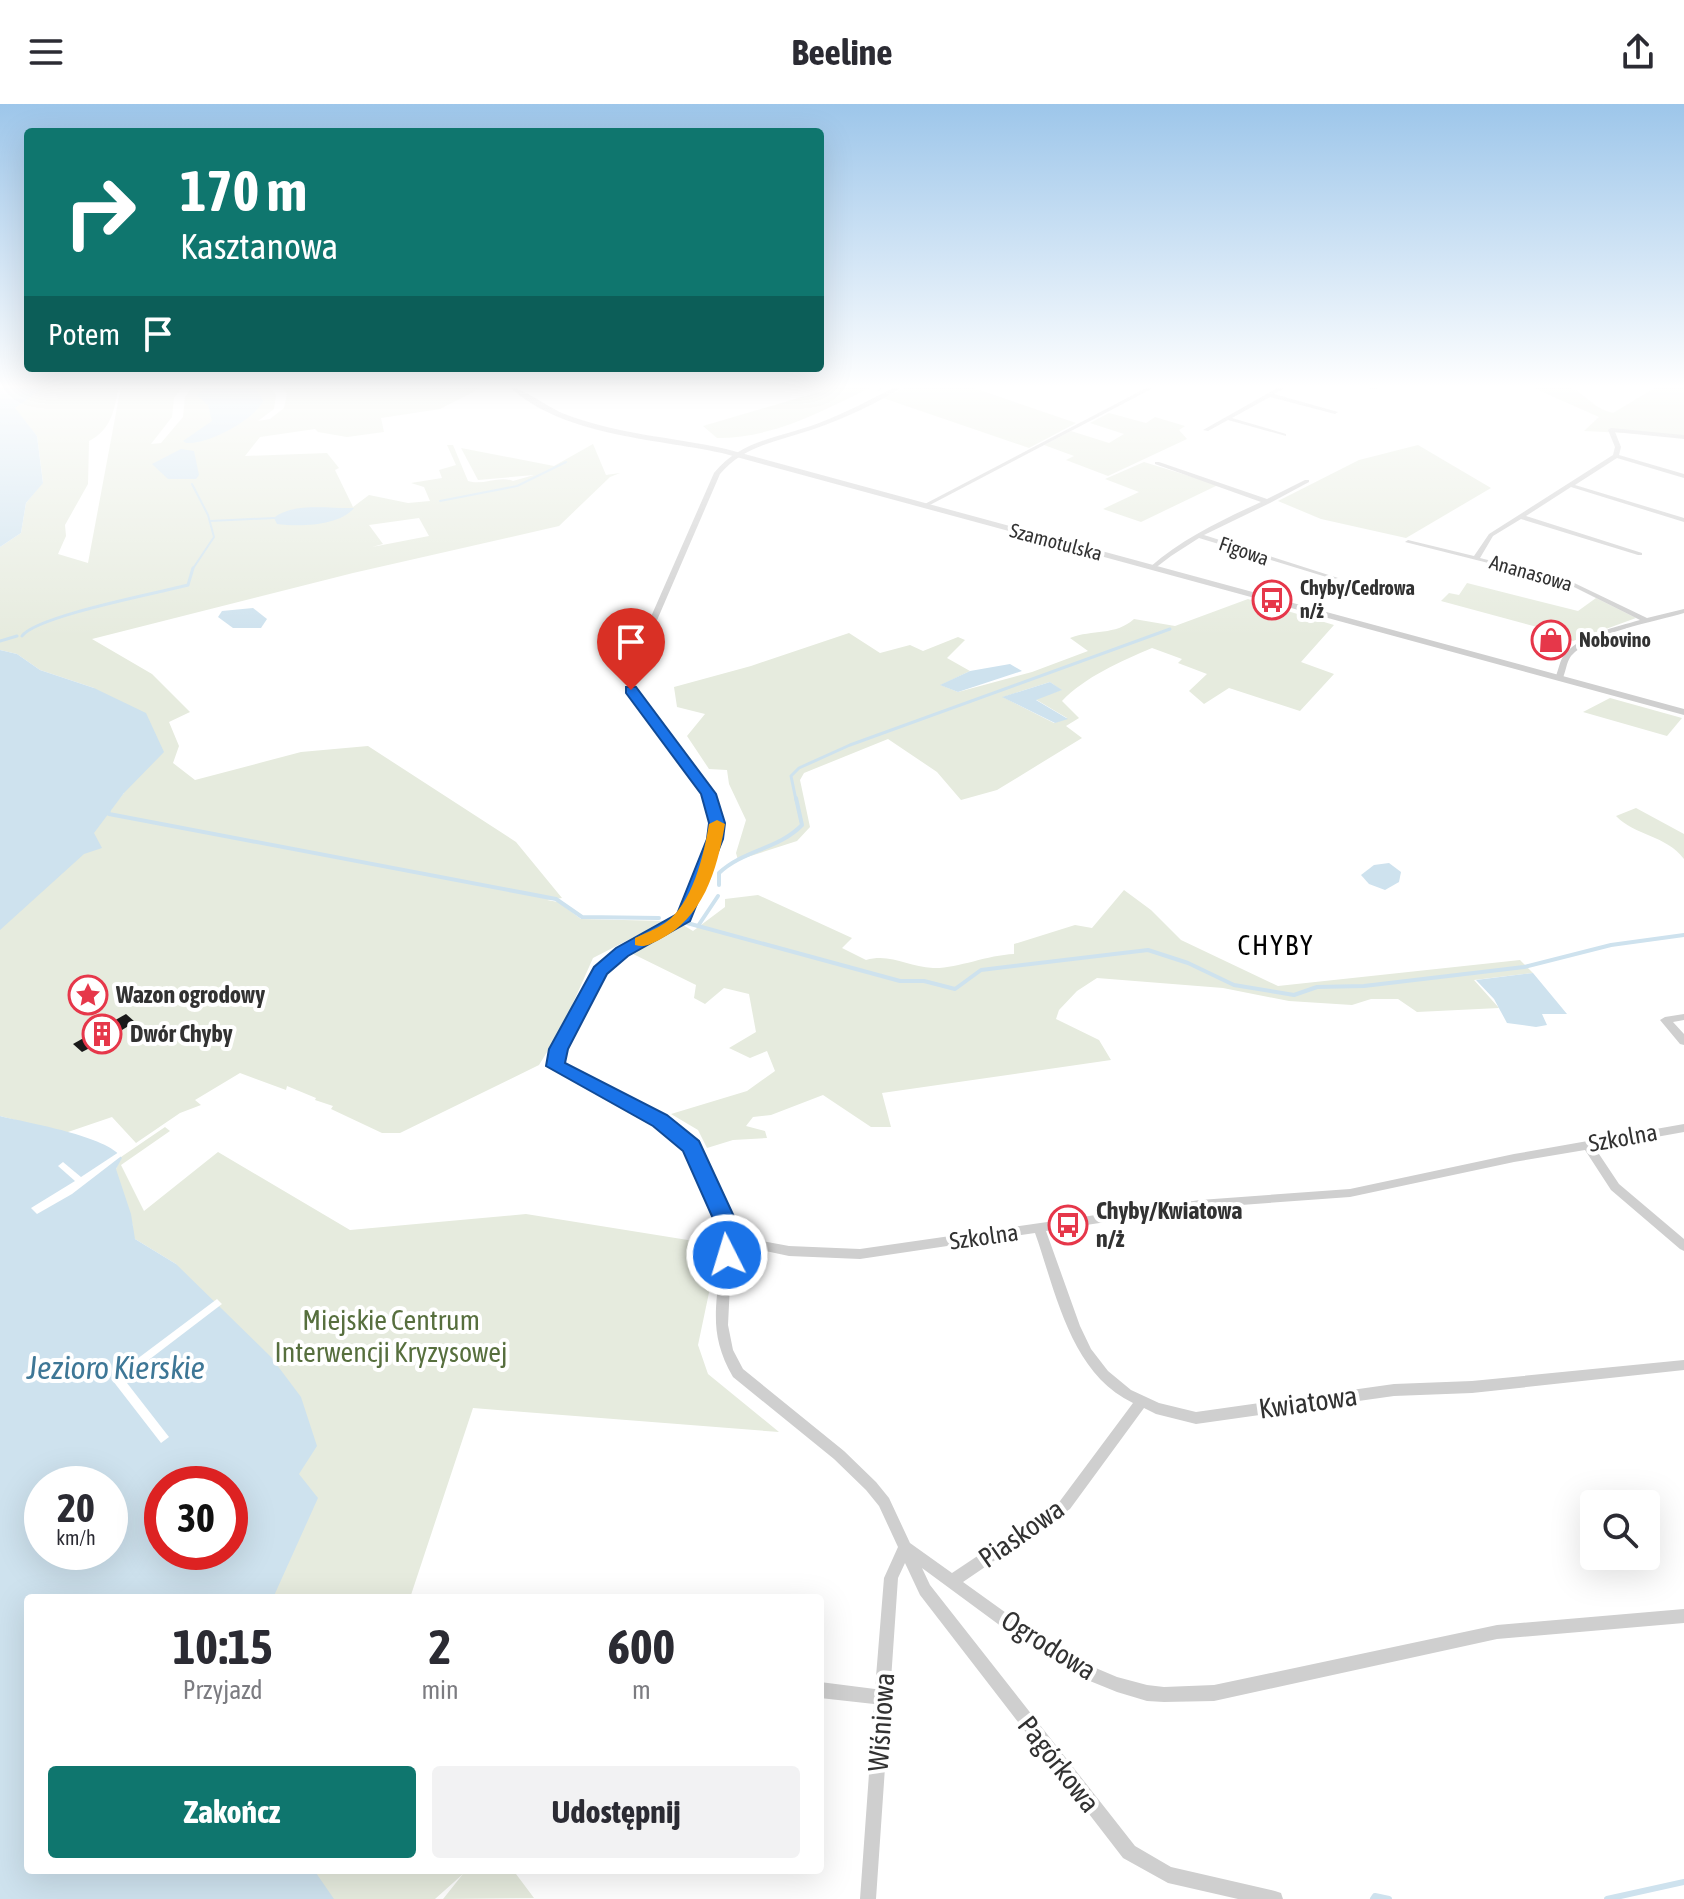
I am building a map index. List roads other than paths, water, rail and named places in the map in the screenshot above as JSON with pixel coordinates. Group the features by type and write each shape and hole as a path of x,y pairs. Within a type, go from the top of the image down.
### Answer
{"street":[{"path":"721,470 629,676 639,705 709,794 717,823 713,847 684,917 622,952 600,971 559,1049 555,1066 660,1120 692,1147 726,1223 728,1239"},
{"name":"Szamotulska","path":"792,470 1684,712"},
{"path":"927,507 993,470"},
{"path":"1176,470 1268,502"},
{"path":"1476,558 1491,535 1594,470"},
{"path":"1663,470 1684,476"},
{"path":"1152,568 1177,544 1200,536 1307,481"},
{"path":"1570,485 1684,520"},
{"path":"1520,516 1640,554"},
{"name":"Figowa","path":"1200,536 1335,578"},
{"name":"Ananasowa","path":"1408,542 1572,584 1647,621"},
{"path":"1547,675 1562,666 1581,645 1684,611"},
{"path":"1559,678 1564,669 1562,666"},
{"path":"1684,1017 1665,1020 1684,1041"},
{"name":"Szkolna","path":"728,1239 789,1251 860,1254 1200,1204 1350,1193 1587,1144 1684,1128"},
{"path":"1587,1144 1615,1187 1684,1246"},
{"name":"Kwiatowa","path":"1039,1229 1091,1363 1102,1376 1141,1402 1169,1413 1196,1418 1394,1390 1472,1387 1684,1365"},
{"name":"Ogrodowa","path":"728,1239 720,1308 721,1334 728,1359 738,1373 839,1455 871,1486 884,1502 905,1547 1079,1669 1132,1689 1179,1696 1214,1693 1497,1632 1684,1616"},
{"name":"Piaskowa","path":"954,1582 1065,1505 1141,1402"},
{"name":"Wiśniowa","path":"868,1899 891,1578 905,1547"},
{"name":"Pagórkowa","path":"905,1547 925,1590 1129,1852 1168,1875 1275,1899"},
{"path":"824,1691 883,1698"}],"water":[{"path":"0,470 41,470 43,483 26,503 21,533 0,547"},
{"path":"158,470 198,470 196,479 168,479"},
{"path":"301,508 354,508 339,519 318,524 277,524 274,518"},
{"path":"253,608 267,619 261,628 233,628 218,617 222,611"},
{"path":"0,650 17,654 40,670 94,688 146,713 164,752 124,793 94,833 102,848 84,854 0,930"},
{"path":"1010,664 1022,671 958,692 940,685 970,671"},
{"path":"1050,682 1062,690 1036,700 1068,719 1055,723 1002,697"},
{"path":"1389,863 1401,872 1399,882 1385,890 1369,884 1361,875 1374,865"},
{"path":"1533,973 1567,1014 1542,1014 1547,1025 1536,1027 1507,1023 1494,999 1476,980"},
{"name":"Jezioro Kierskie","path":"0,1116 85,1137 114,1150 122,1158 116,1169 131,1214 135,1239 176,1264 271,1357 301,1397 317,1446 299,1474 318,1498 275,1594 24,1594 24,1874 317,1874 334,1899 0,1899"}],"waterway":[{"path":"440,501 517,486 550,470"},
{"path":"192,484 208,515 214,537 193,569"},
{"path":"210,521 274,518"},
{"path":"22,636 32,628 73,613 188,585 193,569"},
{"path":"796,800 791,776 799,768 850,745 1170,629"},
{"path":"0,641 17,636"},
{"path":"719,885 719,873 729,865 783,839 802,825 796,798"},
{"path":"108,809 109,814 556,899 582,917 659,918"},
{"path":"698,926 718,896"},
{"path":"687,923 698,926"},
{"path":"698,926 900,981 924,981 955,989 981,970 1148,950 1188,963 1234,985 1294,995 1317,987 1364,986 1524,967 1611,945 1684,935"},
{"path":"1607,1899 1684,1882"},
{"path":"1373,1899 1375,1896 1389,1899"}],"place":[{"name":"Chyby/Cedrowa n/ż","path":"1272,600"},
{"name":"Nobovino","path":"1551,640"},
{"name":"Wazon ogrodowy","path":"88,995"},
{"name":"Dwór Chyby","path":"102,1034"},
{"name":"Chyby/Kwiatowa n/ż","path":"1068,1225"}],"district":[{"name":"CHYBY","path":"1276,945"}],"park label":[{"name":"Miejskie Centrum Interwencji Kryzysowej","path":"391,1336"}]}
